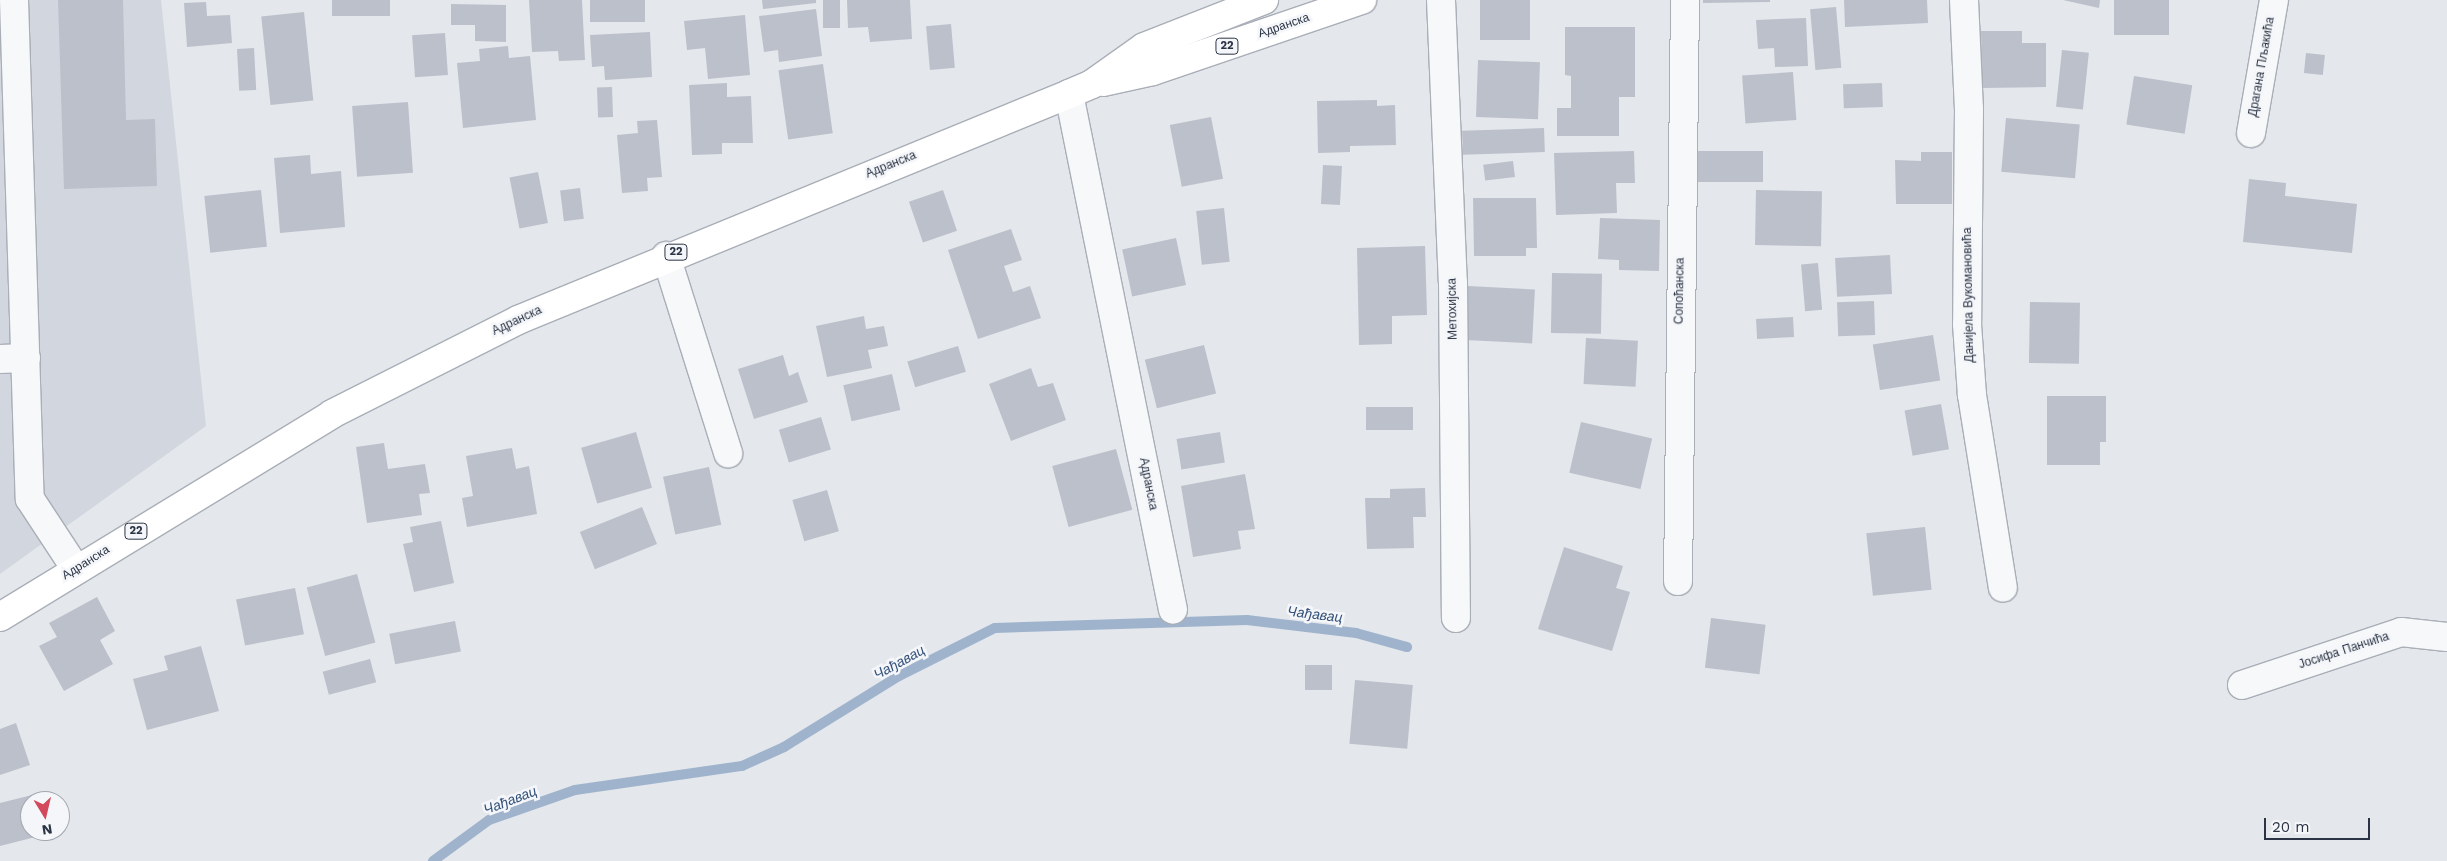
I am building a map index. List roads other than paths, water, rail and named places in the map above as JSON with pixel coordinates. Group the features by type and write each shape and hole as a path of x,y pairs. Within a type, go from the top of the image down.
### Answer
{"main road":[{"name":"Адранска","path":"1080,89 1144,47 1264,0"},
{"name":"Адранска","path":"0,617 332,414 518,320 666,256 1080,89 1153,71 1362,0"}],"street":[{"path":"14,0 9,103 13,359 30,499 76,569"},
{"name":"Метохијска","path":"1441,0 1453,282 1456,618"},
{"name":"Сопоћанска","path":"1678,582 1685,0"},
{"name":"Данијела Вукомановића","path":"1964,0 1969,109 1971,377 2003,588"},
{"name":"Драгана Пљакића","path":"2251,133 2274,0"},
{"name":"Адранска","path":"1080,89 1173,610"},
{"path":"666,256 728,453"},
{"name":"Јосифа Панчића","path":"2242,685 2401,632 2447,637"}],"waterway":[{"name":"Чађавац","path":"433,861 489,820 575,790 742,766 784,747 899,676 995,628 1247,620 1356,633 1407,647"}]}
